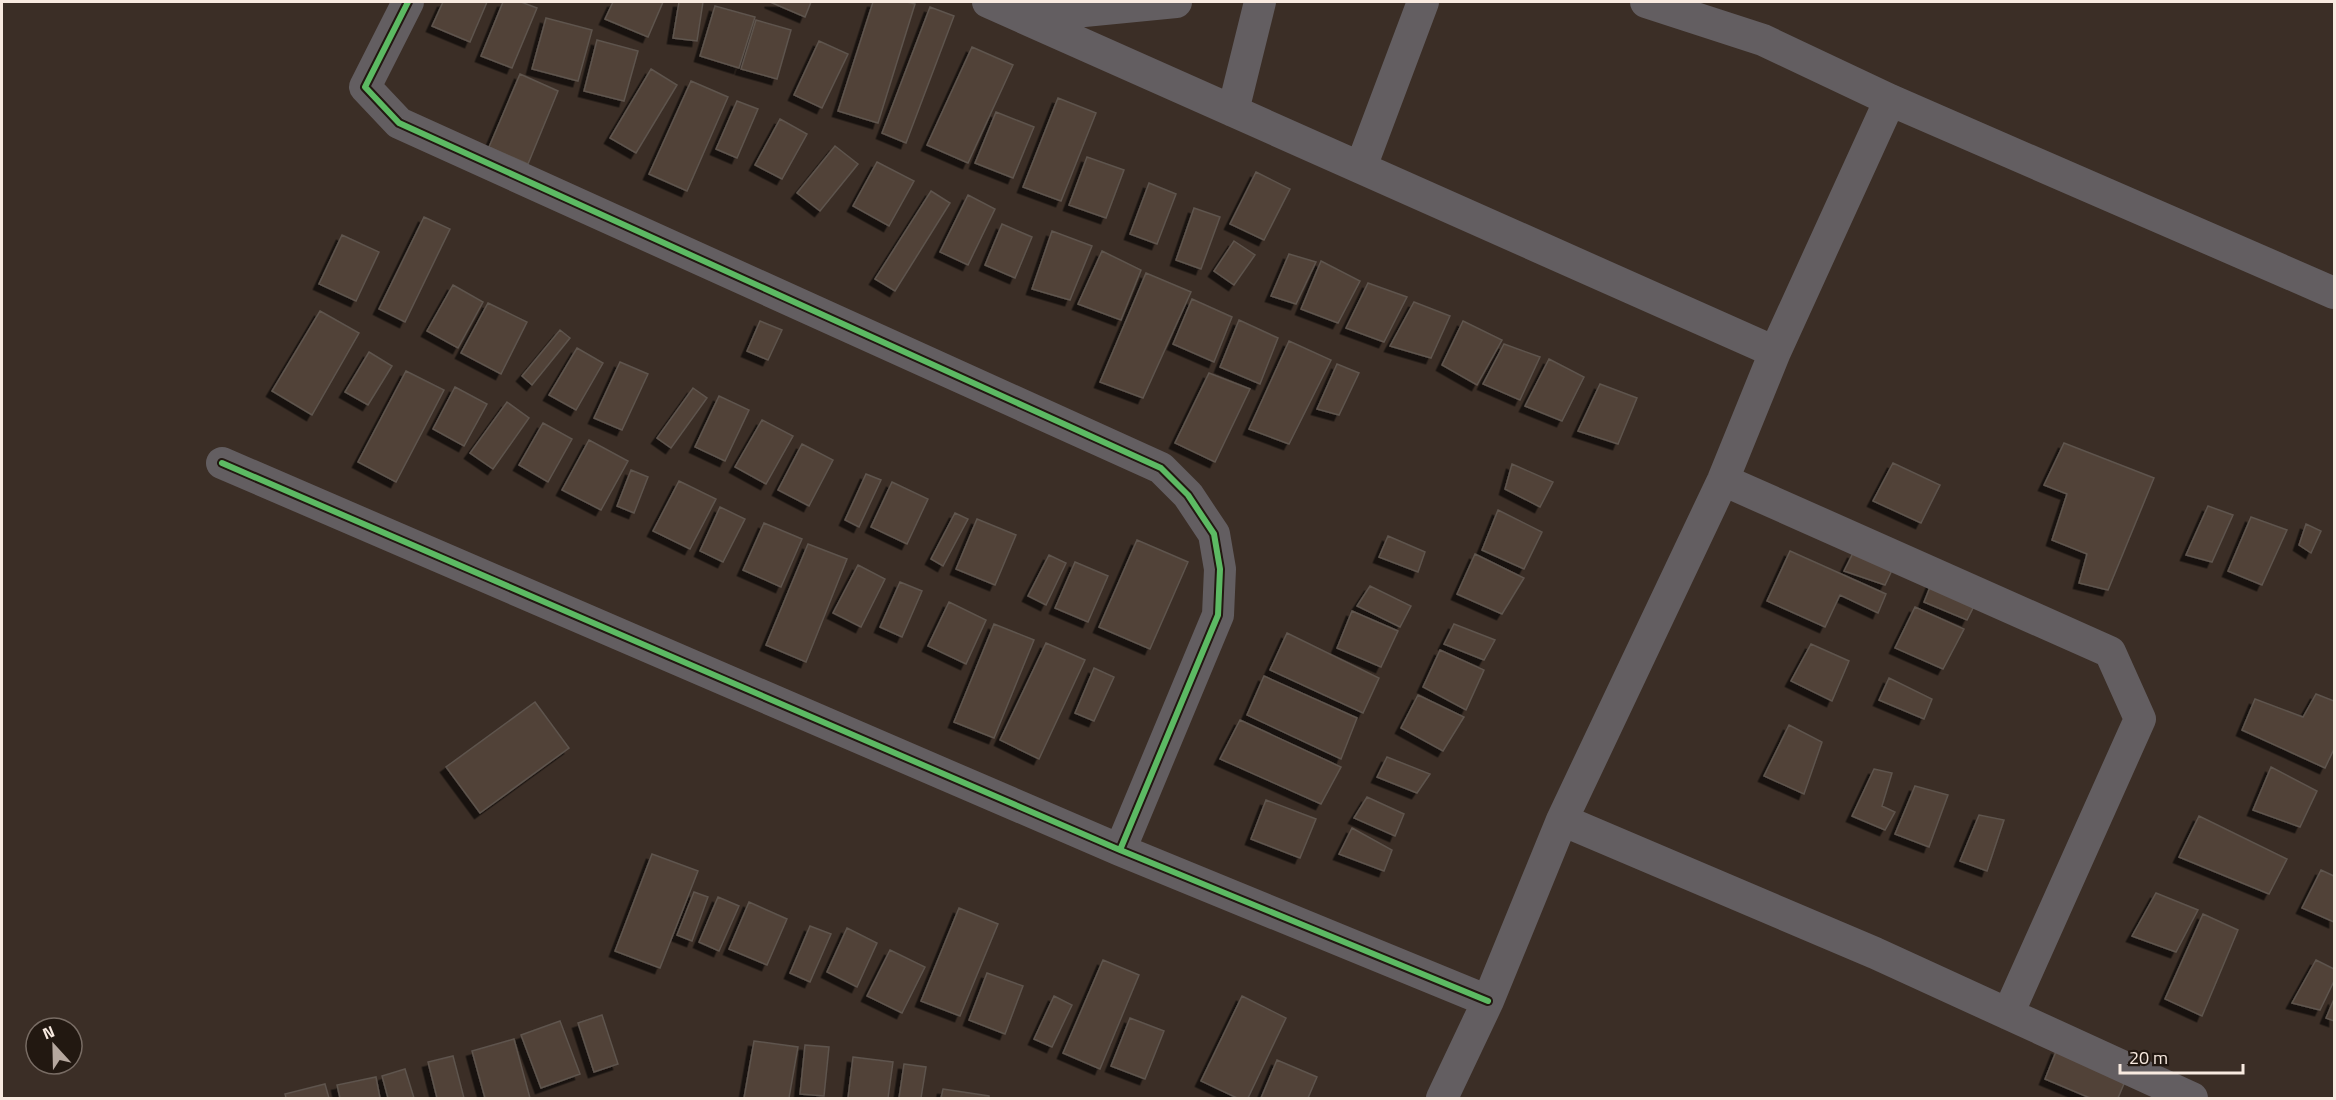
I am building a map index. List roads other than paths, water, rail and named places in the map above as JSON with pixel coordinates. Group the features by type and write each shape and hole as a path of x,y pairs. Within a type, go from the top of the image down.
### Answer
{"street":[{"path":"408,2 365,87 399,123 1161,468 1188,495 1214,534 1220,569 1218,615 1120,850"},
{"path":"988,2 1775,352"},
{"path":"1022,17 1176,2"},
{"path":"1233,111 1260,2"},
{"path":"1361,167 1423,2"},
{"path":"1646,2 1763,40 1890,100 2334,292"},
{"path":"1442,1098 1488,1001 1562,820 1723,480 1775,352 1890,100"},
{"path":"222,463 1120,850 1488,1001"},
{"path":"1723,480 2110,652 2140,719 2008,1014"},
{"path":"1562,820 1875,952 2192,1098"}]}
